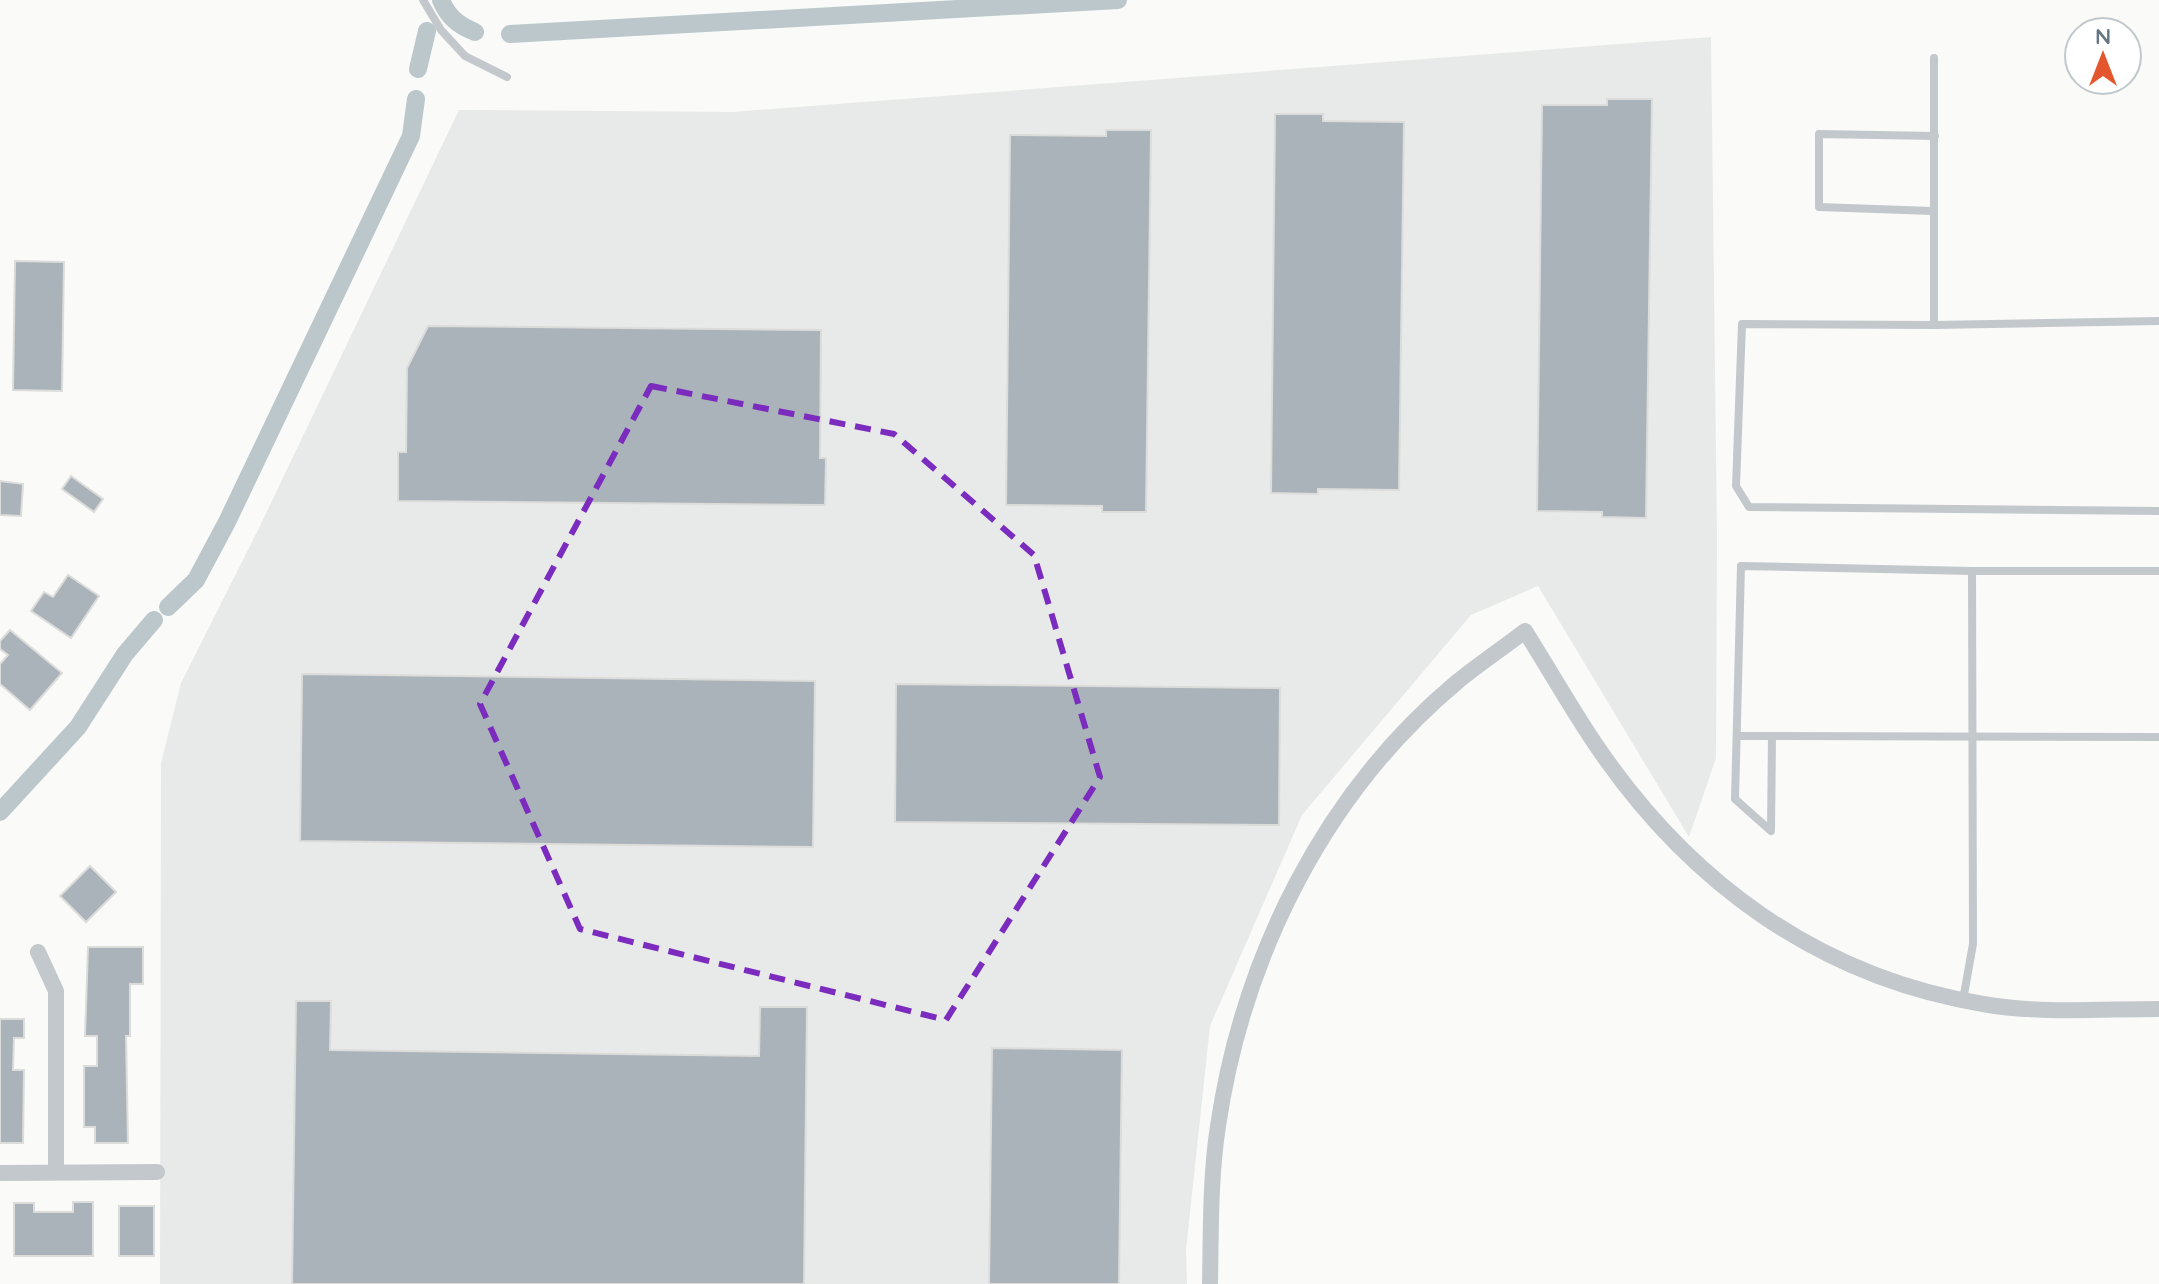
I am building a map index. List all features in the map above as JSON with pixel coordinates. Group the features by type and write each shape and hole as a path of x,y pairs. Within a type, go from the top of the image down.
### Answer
{"street":[{"path":"1210,1284 1217,1130 1228,1067 1244,1004 1291,891 1333,824 1389,749 1457,682 1525,631 1596,746 1647,812 1677,845 1735,898 1767,921 1830,957 1892,980 1963,1000 2020,1008 2159,1009"},
{"path":"38,952 56,991 56,1172"},
{"path":"0,1173 157,1172"}],"lane":[{"path":"423,0 441,30 465,56 507,77"},
{"path":"1934,58 1934,325"},
{"path":"1932,211 1819,207 1819,134 1935,136"},
{"path":"2159,321 1742,324 1736,486 1749,507 2159,511"},
{"path":"1772,736 1771,831 1735,799 1741,566 2159,571"},
{"path":"1963,1000 1973,944 1972,571"},
{"path":"1737,736 2159,737"}],"highlighted area":[{"path":"651,386 894,434 1034,555 1100,777 946,1020 580,929 480,704"}],"shaded area":[{"path":"1711,37 1717,538 1716,758 1689,837 1538,586 1471,615 1302,815 1210,1026 1186,1250 1187,1284 160,1284 161,763 181,683 258,530 459,110 733,112"}],"building":[{"path":"1607,99 1652,99 1646,518 1602,517 1602,512 1537,511 1542,105 1607,105"},
{"path":"1275,114 1323,114 1323,121 1404,122 1399,490 1318,489 1318,494 1271,493"},
{"path":"1106,130 1151,130 1146,512 1102,512 1102,506 1006,505 1010,135 1106,136"},
{"path":"15,261 64,262 62,391 13,390"},
{"path":"428,326 821,330 820,458 826,458 825,505 398,501 398,452 406,452 407,368"},
{"path":"71,476 103,499 94,512 62,489"},
{"path":"0,481 23,484 21,516 0,515"},
{"path":"68,575 99,596 71,638 31,611 44,592 53,597"},
{"path":"10,630 62,673 30,710 0,684 0,664 8,655 0,649 0,641"},
{"path":"302,674 815,681 813,847 300,841"},
{"path":"896,684 1280,688 1279,825 895,822"},
{"path":"90,866 116,892 86,922 60,896"},
{"path":"88,947 143,947 143,984 130,984 130,1036 126,1036 128,1143 95,1143 95,1127 84,1127 84,1066 97,1066 97,1036 85,1036"},
{"path":"296,1001 331,1001 330,1050 759,1056 760,1007 807,1007 804,1284 292,1284"},
{"path":"0,1019 24,1019 24,1038 14,1038 13,1070 24,1070 23,1143 0,1143"},
{"path":"992,1048 1122,1050 1119,1284 989,1284"},
{"path":"73,1202 93,1202 93,1256 14,1256 14,1203 34,1203 34,1212 73,1212"},
{"path":"119,1206 154,1206 154,1256 119,1256"}],"waterway":[{"path":"441,0 454,20 475,32"},
{"path":"510,34 1118,0"},
{"path":"418,69 427,31"},
{"path":"168,607 196,580 227,522 411,136 416,99"},
{"path":"0,812 78,727 125,654 154,620"}]}
